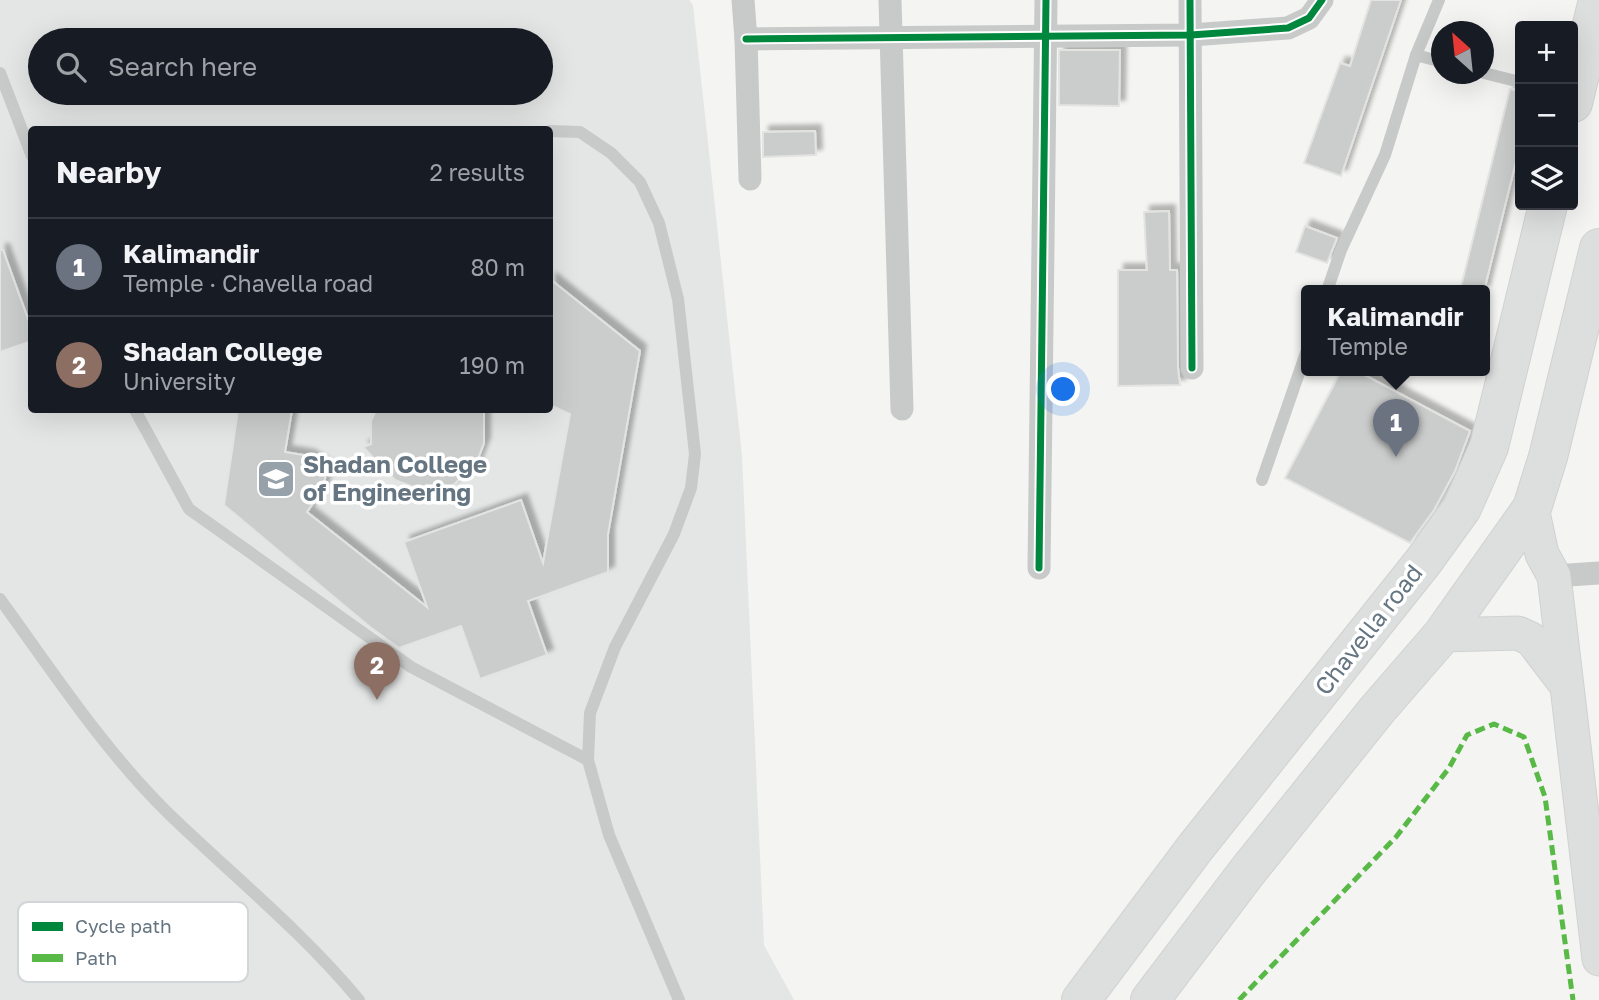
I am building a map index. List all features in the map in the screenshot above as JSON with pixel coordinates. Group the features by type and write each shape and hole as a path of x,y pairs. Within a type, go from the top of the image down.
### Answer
{"highway":[{"path":"1577,84 1598,0"},
{"name":"Chavella road","path":"1081,1000 1195,848 1423,562 1462,508 1489,447 1547,210"},
{"path":"1150,1000 1368,720 1442,635 1532,508 1548,457 1599,248"}],"main road":[{"path":"1532,508 1542,554 1554,576 1566,685 1595,885 1599,959"},
{"path":"1442,635 1518,633 1531,639 1566,685"}],"street":[{"path":"743,0 750,179"},
{"path":"890,0 902,409"},
{"path":"1039,568 1046,0"},
{"path":"1190,0 1192,368"},
{"path":"746,39 1191,35 1288,28 1310,18 1322,0"},
{"path":"1554,576 1599,573"}],"lane":[{"path":"1329,285 1341,250 1385,155 1416,55 1439,0"},
{"path":"1416,55 1431,59"},
{"path":"0,73 28,146"},
{"path":"1494,76 1515,81"},
{"path":"553,131 580,132 611,153 640,182 659,223 678,299 695,454 691,488 674,534 615,647 590,712 589,760 608,835 679,1000"},
{"path":"1262,480 1301,366"},
{"path":"137,413 189,509 411,667 589,760"},
{"path":"0,598 96,733 167,812 285,920 359,1000"}],"shaded area":[{"path":"0,0 689,0 693,5 742,455 764,945 794,1000 0,1000"}],"building":[{"path":"1371,0 1401,0 1341,176 1304,163 1340,63 1350,66"},
{"path":"1059,50 1120,50 1119,106 1059,105"},
{"path":"1510,89 1515,90 1515,165 1485,285 1461,285"},
{"path":"815,131 816,155 763,157 763,132"},
{"path":"1169,211 1170,270 1177,270 1180,385 1118,386 1118,270 1147,270 1144,212"},
{"path":"1305,226 1337,238 1327,263 1296,252"},
{"path":"0,250 3,250 28,319 28,342 0,352"},
{"name":"Shadan College of Engineering","path":"553,281 640,351 608,534 608,572 528,601 547,655 480,679 461,626 399,648 224,505 238,413 292,413 285,452 309,456 327,468 323,489 307,512 427,607 404,542 521,500 543,563 570,414 553,406"},
{"path":"1338,376 1366,376 1470,431 1455,471 1434,510 1410,543 1285,478"},
{"path":"375,413 484,413 484,443 476,464 450,488 416,488 395,480 363,447 371,444 371,421"}],"marked path":[{"path":"1239,1000 1396,837 1449,768 1467,735 1494,724 1524,737 1545,797 1573,1000"}],"cycle path":[{"path":"1039,568 1046,0"},
{"path":"1190,0 1192,368"},
{"path":"746,39 1191,35 1288,28 1309,18 1322,0"}],"place":[{"name":"Kalimandir","path":"1396,457"},
{"name":"Shadan College of Engineering","path":"276,479"},
{"name":"Shadan College","path":"377,700"}]}
